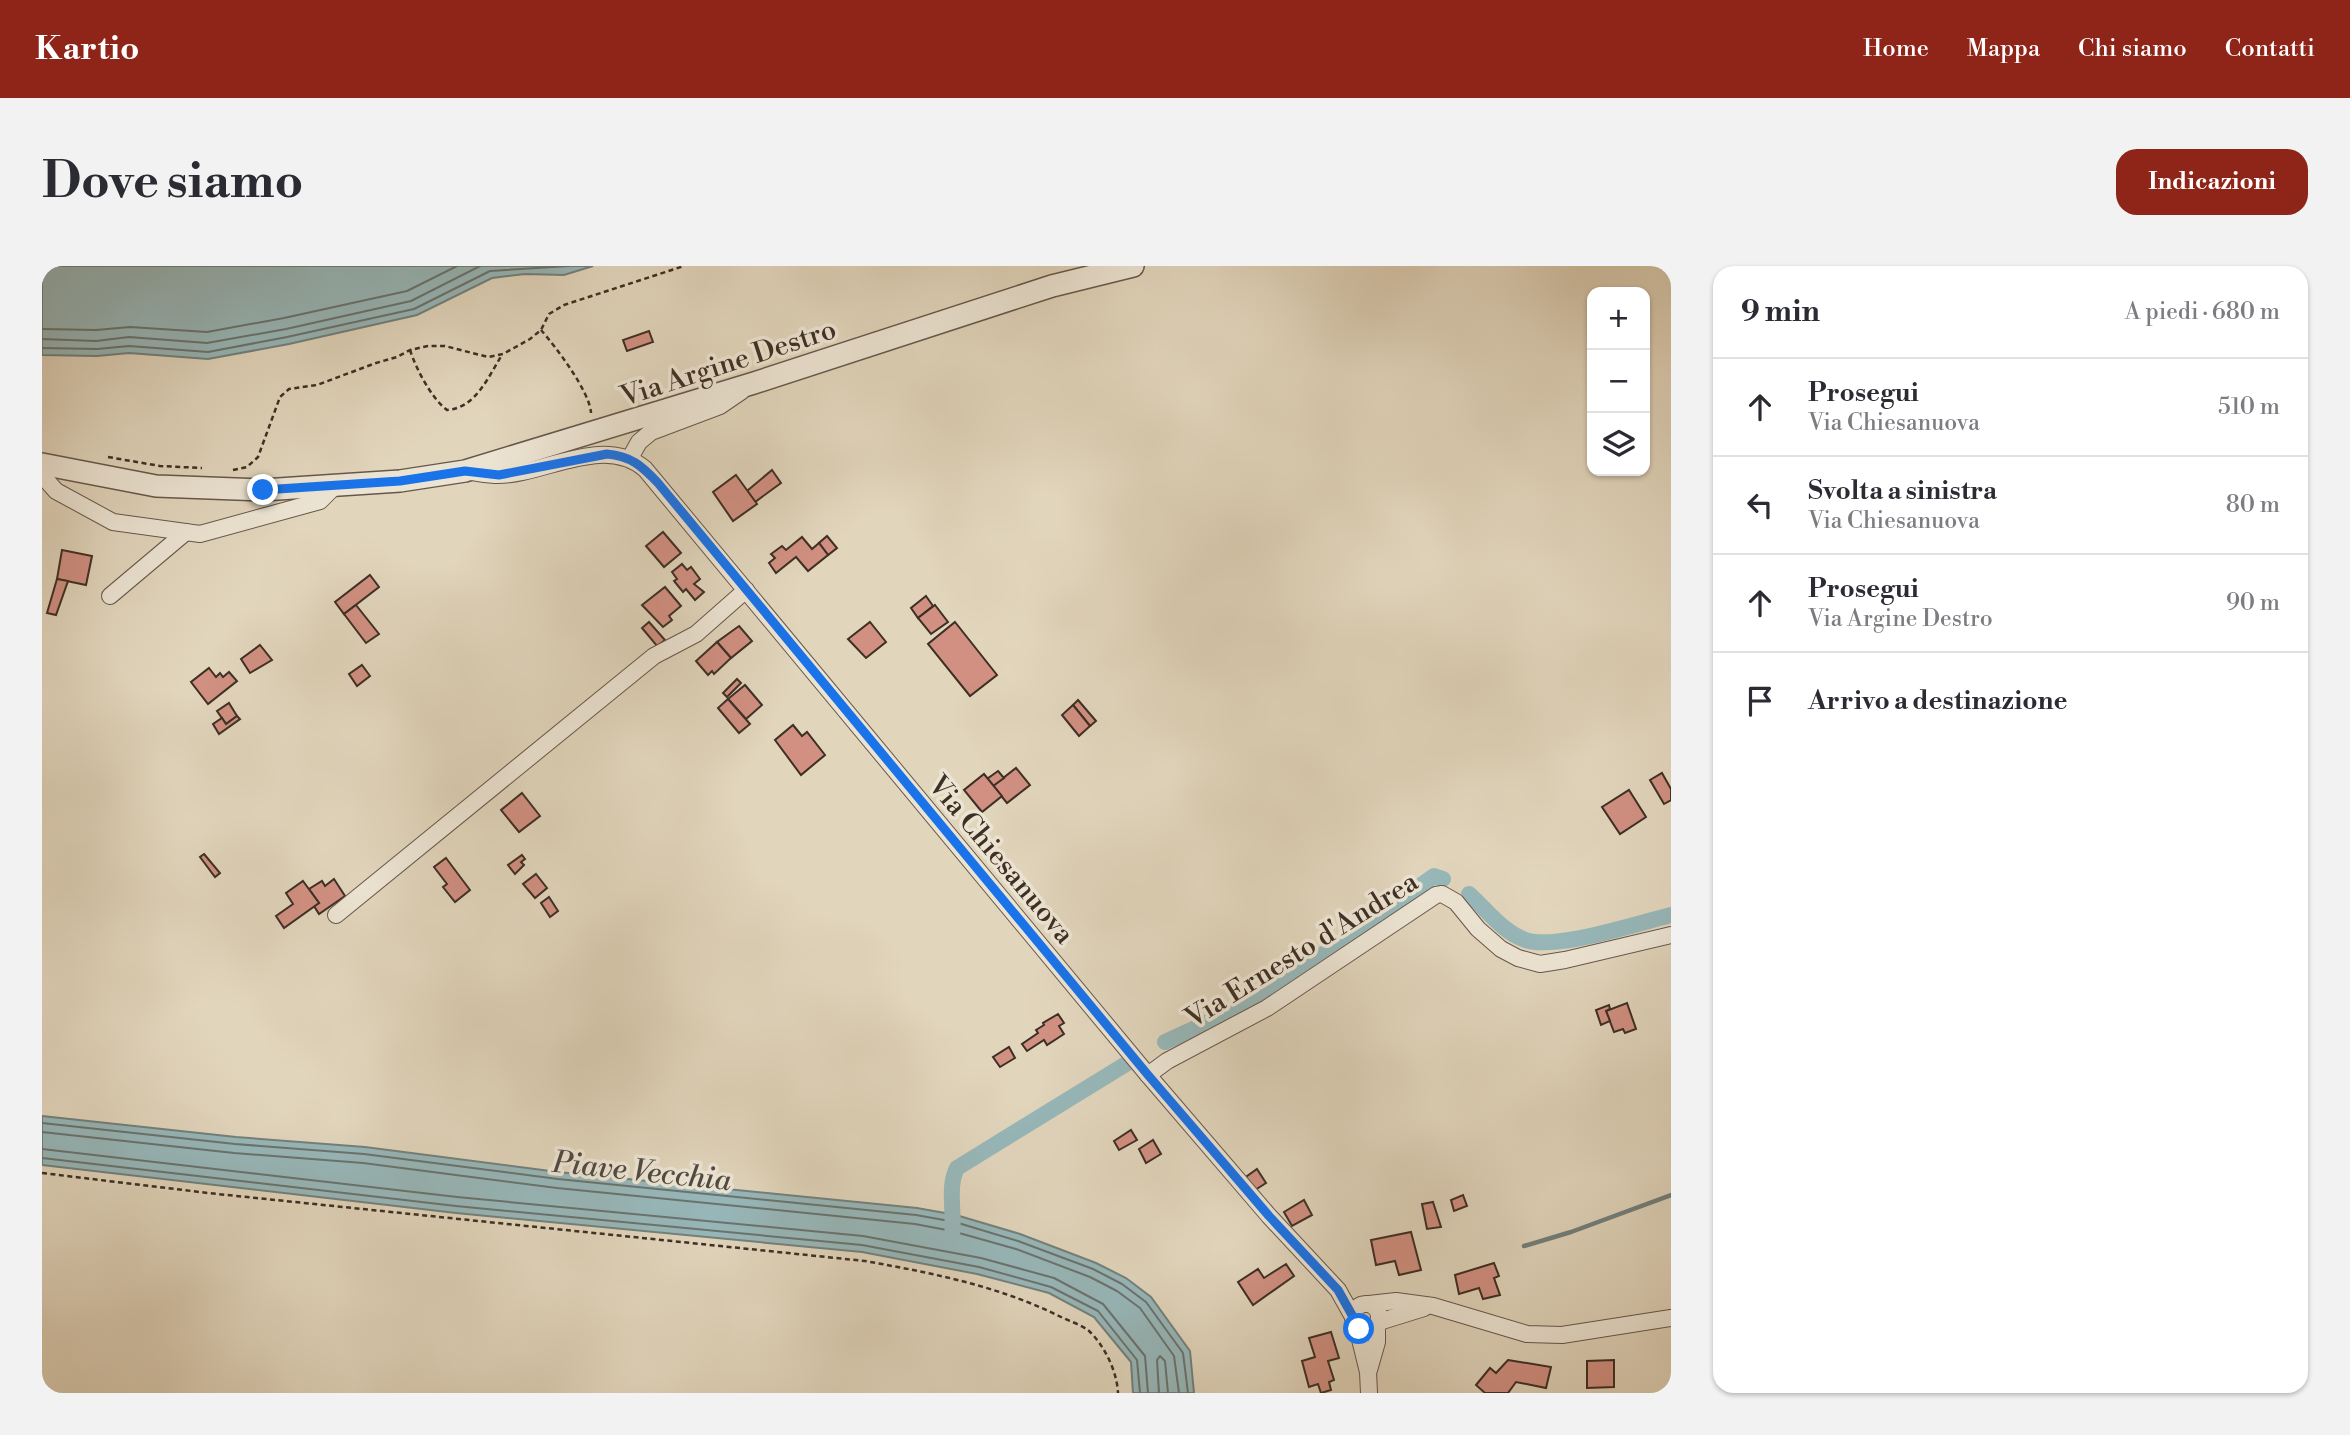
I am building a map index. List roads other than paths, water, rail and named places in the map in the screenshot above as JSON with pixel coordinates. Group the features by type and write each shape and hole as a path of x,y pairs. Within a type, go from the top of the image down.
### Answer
{"street":[{"name":"Via Argine Destro","path":"42,464 156,486 263,490 400,481 465,471 754,383 1052,286 1133,266"},
{"path":"465,471 499,475 607,454 630,458 639,442 651,432 720,406 754,383"},
{"name":"Via Chiesanuova","path":"630,458 658,483 1148,1075 1269,1216 1338,1290 1355,1321 1368,1372 1369,1393"},
{"name":"Via Argine Destro","path":"42,475 56,491 113,522 201,534 320,501 335,486"},
{"path":"110,596 186,533"},
{"path":"336,915 653,656 696,634 746,590"},
{"name":"Via Ernesto d'Andrea","path":"1148,1075 1167,1061 1267,1007 1436,895 1442,894 1456,902 1478,929 1501,948 1518,958 1540,964 1671,935"},
{"name":"Via Chiesanuova","path":"1338,1290 1367,1304"},
{"path":"1433,1306 1378,1323 1368,1331 1355,1321 1358,1307 1396,1301 1433,1306 1527,1334 1562,1335 1671,1318"},
{"path":"1367,1304 1377,1308 1378,1323"},
{"name":"Via Chiesanuova","path":"1368,1372 1377,1342 1378,1323"}],"water":[{"path":"42,266 593,266 564,275 525,274 492,278 417,315 208,359 129,353 97,356 42,355"},
{"path":"42,1116 236,1137 365,1147 558,1172 917,1208 956,1215 1020,1234 1096,1263 1126,1278 1151,1297 1190,1351 1194,1393 1133,1393 1131,1362 1094,1317 1049,1293 977,1274 862,1252 456,1213 42,1165"}],"waterway":[{"path":"1165,1042 1261,998 1434,876 1443,879"},
{"path":"1469,894 1508,931 1536,942 1596,935 1671,915"},
{"path":"952,1236 952,1184 957,1168 1126,1064"},
{"path":"1524,1246 1571,1232 1671,1195"}],"water label":[{"name":"Piave Vecchia","path":"642,1171"}]}
